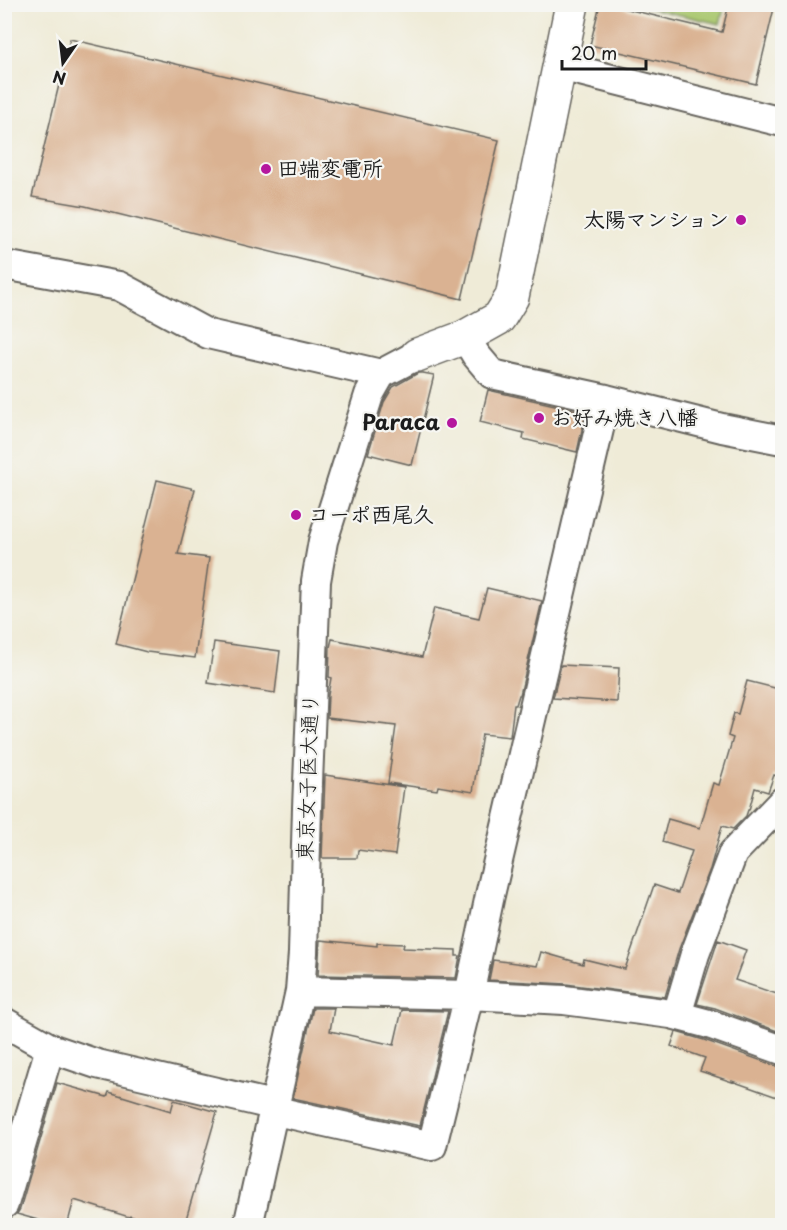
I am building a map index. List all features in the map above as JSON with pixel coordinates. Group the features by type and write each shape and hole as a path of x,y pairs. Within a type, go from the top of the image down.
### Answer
{"street":[{"path":"4,265 119,286 208,334 381,374 417,355 465,337 499,318 512,297 572,4"},
{"path":"560,66 783,122"},
{"path":"465,337 492,374 783,440"},
{"name":"東京女子医大通り","path":"248,1226 300,991 316,581 323,541 369,395 381,374"},
{"path":"4,1022 50,1048 97,1064 264,1103 285,1113 432,1146 606,399"},
{"path":"677,1015 695,954 733,854 783,802"},
{"path":"300,991 564,1000 677,1015 710,1024 783,1050"},
{"path":"4,1204 50,1048"}],"green space":[{"path":"636,5 725,5 720,24"}],"building":[{"path":"600,4 722,32 729,4 775,4 756,84 590,45"},
{"name":"田端変電所","path":"70,39 499,140 462,299 85,206 32,197"},
{"path":"418,373 434,375 412,465 368,454 384,402 393,387"},
{"path":"488,390 586,412 577,452 523,439 524,433 480,422"},
{"path":"157,480 195,489 178,554 209,558 195,658 147,652 116,644"},
{"path":"487,588 542,601 520,695 514,705 510,737 482,734 473,792 438,786 437,790 388,783 396,726 327,718 332,639 422,657 434,608 479,618"},
{"path":"214,642 280,651 275,693 208,683"},
{"path":"561,665 619,668 617,702 553,698"},
{"path":"747,681 783,690 783,778 774,775 768,792 755,788 746,816 733,829 722,826 710,869 679,949 665,997 566,984 489,980 493,960 537,966 541,952 583,964 584,959 625,969 654,885 678,893 692,851 662,842 668,819 700,828 713,783 719,785 733,738 728,736 734,713 738,714"},
{"path":"325,775 404,787 395,855 358,850 357,858 322,858"},
{"path":"320,940 377,946 377,943 404,944 403,948 456,950 456,956 460,956 456,978 318,975"},
{"path":"718,940 746,950 735,980 783,996 783,1024 780,1032 715,1008 697,1004"},
{"path":"313,1008 334,1008 330,1031 394,1045 402,1010 448,1011 420,1126 293,1098"},
{"path":"676,1032 776,1066 783,1066 783,1084 777,1097 700,1071 705,1058 671,1046"},
{"path":"57,1083 107,1097 109,1092 171,1111 174,1100 217,1112 184,1226 164,1226 74,1200 67,1226 59,1226 17,1214"}],"place":[{"name":"田端変電所","path":"266,169"},
{"name":"太陽マンション","path":"741,220"},
{"name":"お好み焼き八幡","path":"539,418"},
{"name":"Paraca","path":"452,423"},
{"name":"コーポ西尾久","path":"296,515"}]}
